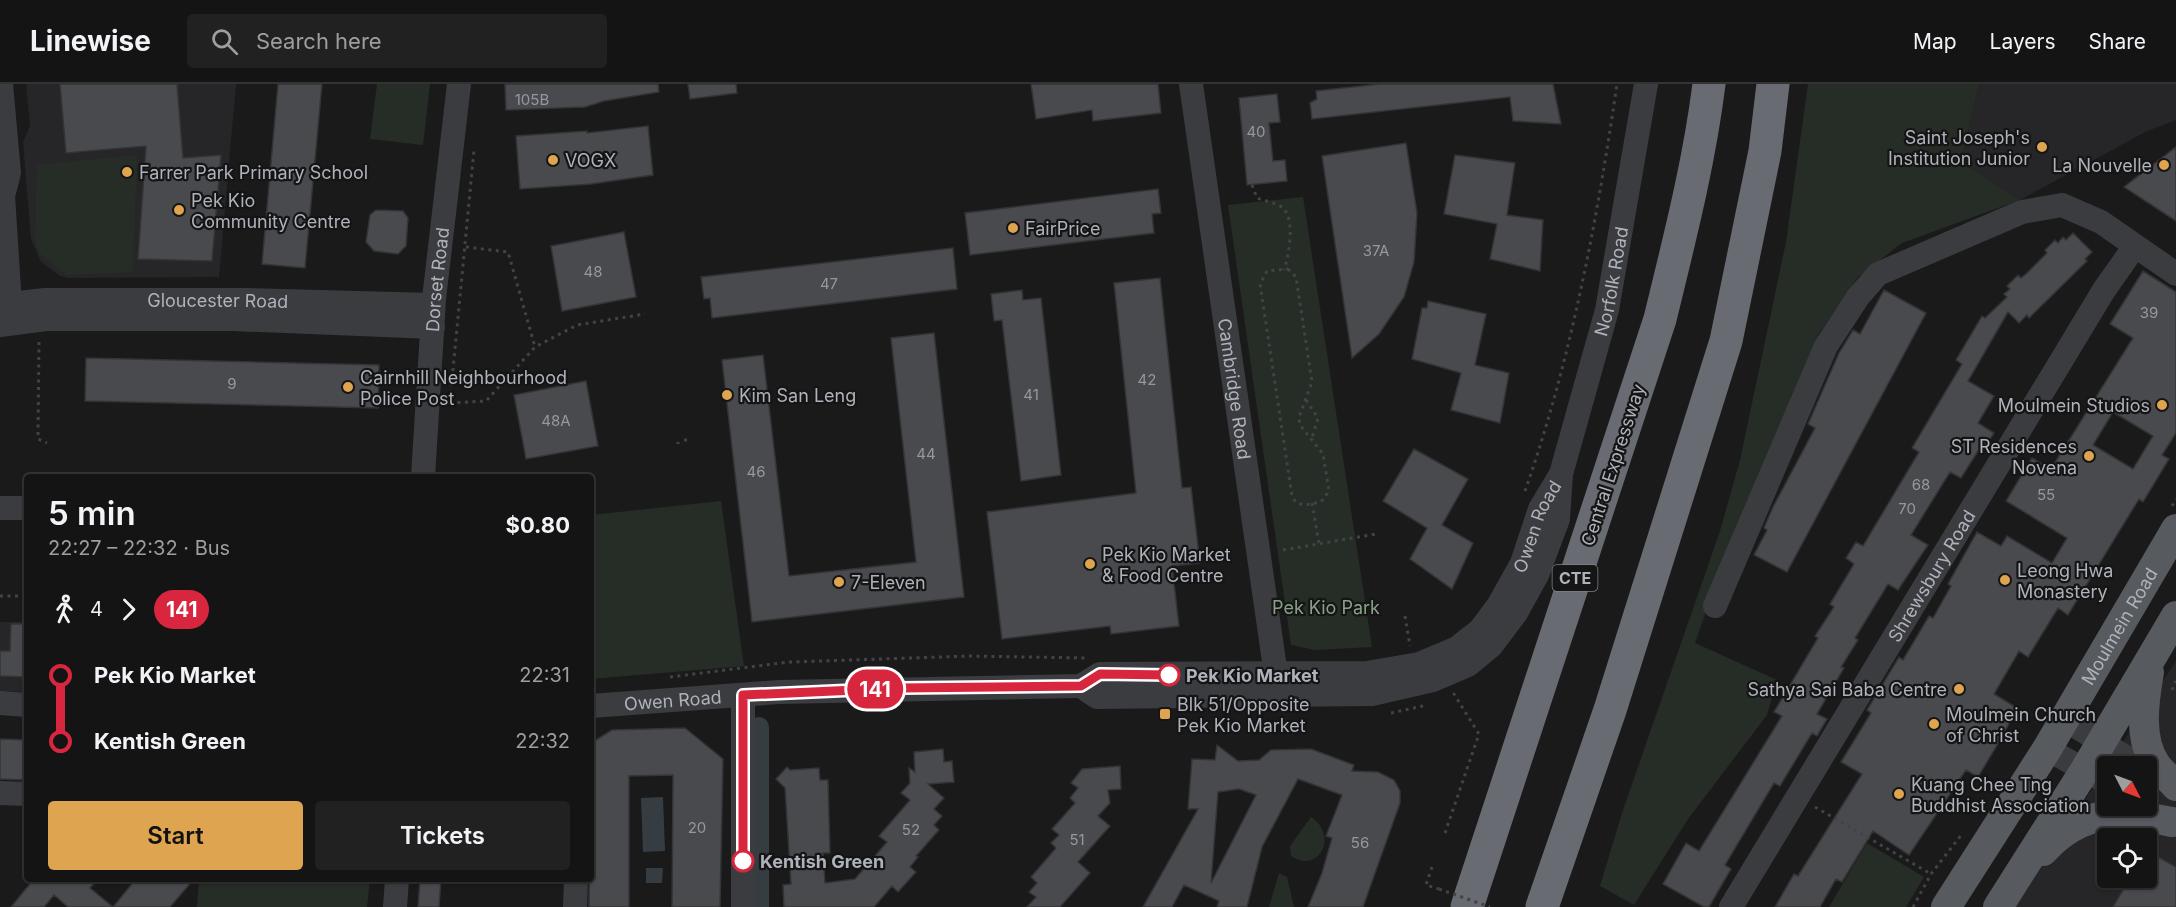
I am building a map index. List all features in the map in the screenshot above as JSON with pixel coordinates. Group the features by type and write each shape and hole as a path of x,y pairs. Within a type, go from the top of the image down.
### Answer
{"highway":[{"name":"Central Expressway","path":"1467,907 1660,320 1679,248 1700,147 1709,84"},
{"path":"1544,905 1614,699 1726,341 1765,151 1773,84"}],"main road":[{"name":"Moulmein Road","path":"1947,907 2064,720 2176,529"},
{"path":"1998,907 2014,881 2096,777 2102,743 2176,616"},
{"path":"2152,657 2145,692 2146,742 2155,764 2176,787"},
{"path":"2014,881 2056,837 2086,819 2138,815 2174,824"}],"street":[{"path":"1,84 9,173 2,194 6,314"},
{"name":"Dorset Road","path":"423,474 433,316 459,84"},
{"name":"Cambridge Road","path":"1191,84 1277,684"},
{"name":"Norfolk Road","path":"1561,474 1607,310 1646,84"},
{"path":"1715,606 1826,346 1858,297 1878,274 2022,212 2062,205 2101,222 2176,274"},
{"name":"Shrewsbury Road","path":"1731,907 2104,290 2135,246"},
{"name":"Gloucester Road","path":"6,314 46,318 233,319 433,316"},
{"name":"Owen Road","path":"594,706 743,695 900,688 1081,686 1097,697 1277,684 1372,694 1433,680 1468,665 1491,646 1516,613 1538,574 1558,519 1561,474"},
{"path":"0,508 24,508"},
{"path":"743,695 743,907"},
{"path":"0,703 24,705"},
{"path":"2064,720 2123,756"},
{"path":"2047,748 2096,777"},
{"path":"2157,776 2176,787"},
{"path":"0,793 24,794"},
{"path":"2157,814 2174,824"},
{"path":"394,907 397,882"},
{"path":"575,907 576,882"}],"path":[{"path":"1523,496 1538,453 1576,310 1606,162 1617,84"},
{"path":"450,412 474,148"},
{"path":"1252,185 1257,198 1281,207 1286,212 1291,250 1284,270"},
{"path":"466,247 508,252 535,347"},
{"path":"1288,269 1296,277 1312,382 1299,417 1300,425 1323,454 1329,491 1324,500 1312,503 1298,504 1292,496 1260,284 1267,272 1284,270 1288,269"},
{"path":"450,403 486,400 535,347 577,325 645,314"},
{"path":"39,342 38,439 47,443"},
{"path":"1306,400 1318,418 1312,439"},
{"path":"1312,503 1319,544"},
{"path":"1283,550 1376,534"},
{"path":"0,596 24,596"},
{"path":"1405,616 1410,649 1420,646"},
{"path":"662,678 789,662 969,656 1094,658"},
{"path":"1444,833 1479,734 1454,694 1445,698"},
{"path":"1382,714 1428,704"},
{"path":"1798,797 1931,874 1913,907"},
{"path":"1432,867 1426,885 1490,907"}],"shaded area":[{"name":"Farrer Park Primary School","path":"26,84 236,84 219,277 69,278 60,276 41,262 31,239 23,142 30,126"},
{"name":"Saint Joseph's Institution Junior","path":"1979,84 2176,84 2176,120 2145,132 2020,200 1961,161"},
{"path":"0,622 24,622 24,692 0,691"},
{"path":"2176,660 2176,907 2015,907 2097,782 2097,816 2157,816 2157,756 2114,756"},
{"path":"663,797 665,851 643,852 641,798"},
{"path":"646,868 663,868 662,883 646,883"}],"green space":[{"path":"377,84 430,84 423,145 370,139"},
{"path":"1808,84 1979,84 1961,161 2020,200 1902,243 1858,277 1818,335 1733,534 1695,643 1777,680 1767,715 1688,819 1634,905 1600,886 1622,813 1720,531 1740,460 1786,242"},
{"path":"137,155 133,272 66,275 39,253 35,240 37,165"},
{"name":"Pek Kio Park","path":"1303,197 1372,647 1315,650 1291,645 1228,205"},
{"path":"721,501 744,666 594,679 594,515"},
{"path":"1311,817 1324,833 1324,842 1317,857 1301,861 1291,856 1290,846"},
{"path":"1867,843 1924,877 1906,907 1829,907"},
{"path":"1279,873 1287,877 1294,907 1269,907"},
{"path":"199,882 370,882 367,907 197,907"}],"building":[{"path":"60,84 177,84 183,158 221,155 212,261 138,259 146,146 66,153"},
{"path":"278,84 322,84 305,268 262,264"},
{"path":"505,84 658,84 659,92 604,101 585,107 506,110"},
{"path":"688,84 736,84 737,93 690,99"},
{"path":"1031,84 1158,84 1161,113 1093,121 1092,110 1036,119"},
{"path":"1380,84 1553,84 1561,124 1513,121 1510,97 1312,119 1310,103 1317,99 1316,91"},
{"path":"1277,94 1280,122 1269,123 1273,161 1285,160 1287,181 1247,185 1239,98"},
{"path":"648,126 653,175 591,184 520,189 516,136 587,131 587,133"},
{"path":"1406,143 1417,213 1414,262 1404,297 1379,334 1352,358 1322,156"},
{"name":"La Nouvelle","path":"2176,147 2176,221 2124,187"},
{"path":"1455,155 1515,163 1507,215 1543,220 1540,271 1490,259 1497,224 1444,214"},
{"path":"1158,189 1161,213 1152,214 1154,233 970,255 965,213"},
{"path":"376,210 403,211 408,218 406,246 398,254 374,251 366,242 370,215"},
{"path":"624,232 636,297 562,311 551,246"},
{"path":"2073,233 2092,252 2085,259 2087,261 2029,318 2027,315 2019,323 2008,312 1968,381 1994,396 1978,423 1994,433 1981,453 1978,451 1961,478 1950,472 1911,535 1928,545 1898,590 1888,584 1855,638 1858,640 1841,667 1844,668 1817,714 1827,719 1817,736 1812,733 1780,786 1774,783 1725,865 1731,869 1709,907 1704,907 1663,884 1686,843 1699,851 1782,716 1774,712 1818,638 1815,636 1834,607 1830,604 1854,564 1846,558 1856,542 1863,546 1919,452 1912,448 1962,364 1956,360 1982,316 1985,318 2007,297 2004,294 2010,289 2007,286 2018,275 2021,278 2027,273 2047,253 2045,250 2055,240 2058,243 2063,237 2066,240"},
{"path":"953,248 957,289 712,318 710,298 704,299 701,277"},
{"path":"2143,271 2176,292 2176,433 2162,455 2169,459 2143,502 2139,499 2068,615 2058,608 2028,657 2019,651 1994,694 2017,708 1978,777 1966,770 1909,855 1873,831 1842,882 1836,879 1820,907 1775,907 1794,874 1798,876 1862,774 1841,762 1871,713 1867,710 1899,657 1903,660 1929,616 1933,618 1951,586 1948,584 1977,532 2001,546 2007,536 2052,563 2067,538 2006,501 2032,458 2051,469 2133,338 2110,324","holes":["2113,412 2153,436 2133,469 2093,445"]},
{"name":"Pek Kio Market & Food Centre","path":"1160,278 1182,488 1191,487 1200,563 1172,566 1179,626 1111,634 1110,626 1002,639 987,512 1136,493 1114,283"},
{"path":"1022,290 1023,300 1041,298 1061,475 1021,481 1002,320 994,321 991,294"},
{"path":"1884,290 1926,313 1787,572 1754,555 1767,530 1764,528 1773,507 1815,428 1808,424 1839,353 1853,330 1860,334"},
{"path":"1428,301 1486,314 1475,365 1509,373 1500,423 1451,410 1461,373 1412,359 1422,308 1427,308"},
{"path":"934,333 964,597 752,622 722,360 763,355 789,576 916,562 891,338"},
{"path":"86,358 379,365 378,408 85,401"},
{"path":"586,381 598,446 526,459 514,395"},
{"path":"1414,449 1468,479 1442,525 1473,543 1452,589 1410,559 1427,528 1383,501"},
{"path":"11,624 24,624 24,677 0,676 0,651 10,651"},
{"path":"685,728 723,759 720,907 672,907 673,775 629,776 629,907 589,907 589,882 594,882 594,741 612,730"},
{"path":"0,739 24,740 24,780 0,779"},
{"path":"1217,745 1238,761 1259,760 1271,750 1311,749 1354,765 1352,771 1378,772 1394,780 1400,791 1400,803 1363,907 1308,907 1322,873 1332,838 1326,836 1342,795 1298,779 1262,847 1247,907 1217,907 1219,901 1184,885 1172,907 1143,907 1198,809 1188,809 1192,759 1215,760","holes":["1239,789 1256,795 1211,883 1218,792"]},
{"path":"943,749 944,762 952,761 954,782 928,784 944,798 934,809 942,816 934,825 939,830 916,856 918,857 910,867 916,872 898,892 892,886 874,907 784,907 783,885 791,884 785,788 776,779 787,767 790,770 819,768 820,780 828,780 830,853 823,853 825,883 855,879 887,842 879,836 910,800 901,793 910,783 909,768 915,772 914,752"},
{"path":"1120,766 1121,789 1108,790 1110,803 1098,816 1110,826 1078,862 1090,873 1060,907 1027,907 1036,897 1029,892 1037,883 1031,877 1056,848 1051,843 1059,835 1052,829 1075,803 1070,798 1078,788 1071,783 1082,769"},
{"path":"2157,856 2176,867 2176,907 2113,907 2124,888 2157,888"},
{"path":"32,882 95,882 90,888 113,907 68,907 54,895 44,907 11,907"},
{"path":"134,882 191,882 170,907 113,907"},
{"path":"420,882 441,882 439,907 418,907"}],"waterway":[{"path":"759,727 759,907"}],"bus line":[{"name":"141","path":"743,861 743,695 900,688 1081,686 1100,674 1169,675"}],"place":[{"name":"Saint Joseph's Institution Junior","path":"2042,147"},
{"name":"VOGX","path":"553,160"},
{"name":"La Nouvelle","path":"2164,165"},
{"name":"Farrer Park Primary School","path":"127,172"},
{"name":"Pek Kio Community Centre","path":"179,210"},
{"name":"FairPrice","path":"1013,228"},
{"name":"Cairnhill Neighbourhood Police Post","path":"348,387"},
{"name":"Kim San Leng","path":"727,395"},
{"name":"Moulmein Studios","path":"2162,405"},
{"name":"ST Residences Novena","path":"2089,456"},
{"name":"Pek Kio Market & Food Centre","path":"1090,564"},
{"name":"Leong Hwa Monastery","path":"2005,580"},
{"name":"7-Eleven","path":"839,582"},
{"name":"Pek Kio Market","path":"1169,675"},
{"name":"Sathya Sai Baba Centre","path":"1959,689"},
{"name":"Blk 51/Opposite Pek Kio Market","path":"1165,714"},
{"name":"Moulmein Church of Christ","path":"1934,724"},
{"name":"Kuang Chee Tng Buddhist Association","path":"1899,794"},
{"name":"Kentish Green","path":"743,861"}]}
